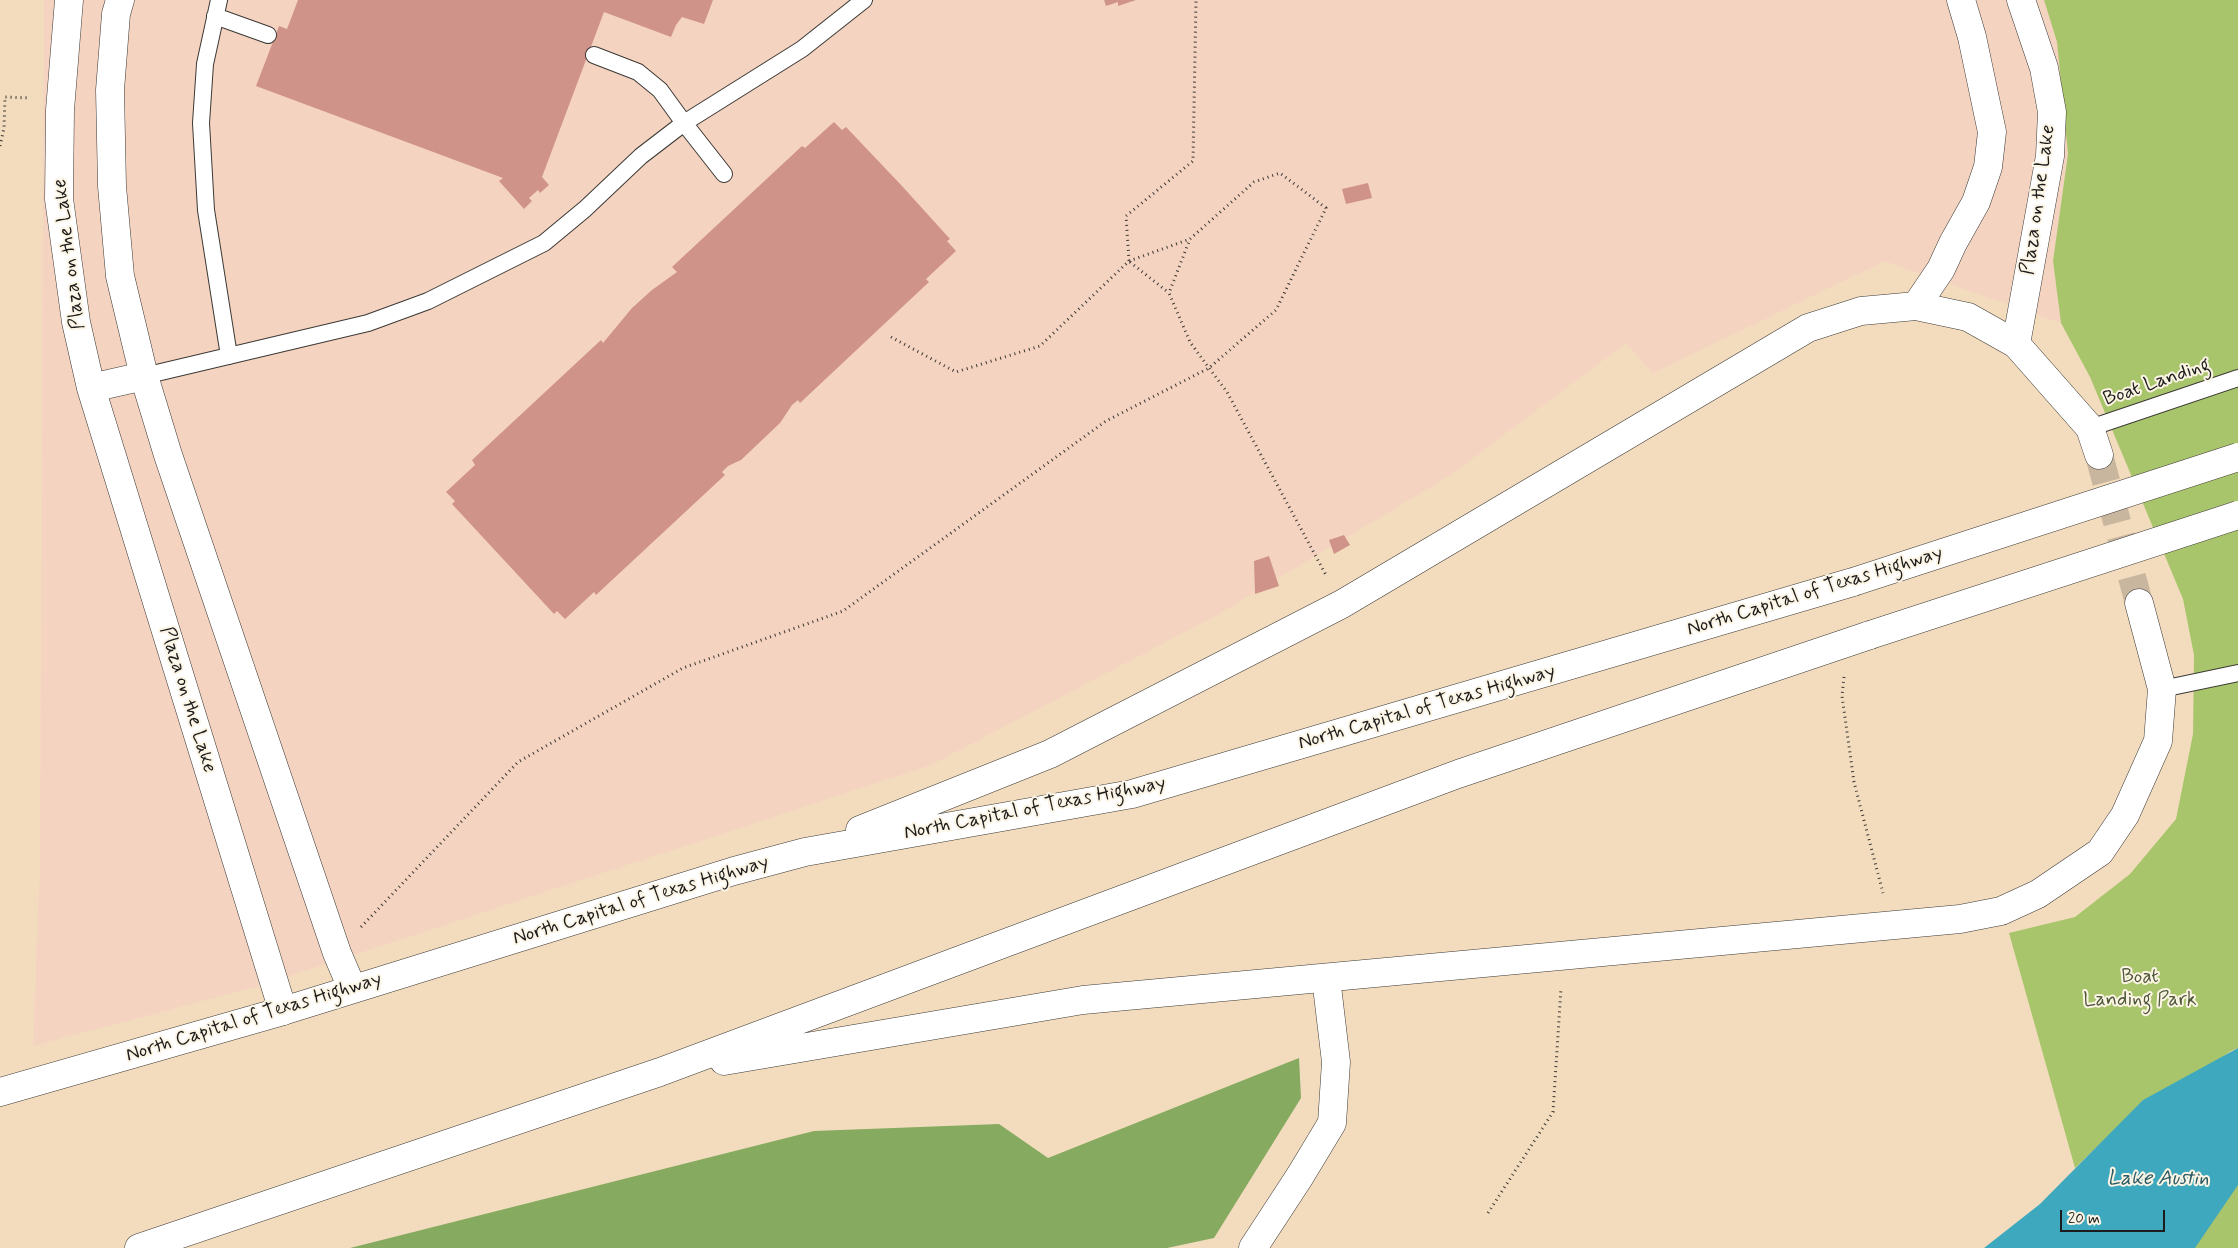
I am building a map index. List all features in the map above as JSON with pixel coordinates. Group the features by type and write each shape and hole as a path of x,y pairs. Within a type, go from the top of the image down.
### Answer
{"main road":[{"name":"Plaza on the Lake","path":"69,0 62,99 59,199 76,322 91,388 283,1011"},
{"path":"120,0 116,14 110,90 112,186 120,276 144,376 172,464 337,953 352,988"},
{"path":"1916,306 1941,269 1976,202 1988,167 1992,132 1972,37 1960,0"},
{"name":"Plaza on the Lake","path":"2016,344 2050,156 2052,112 2044,68 2021,0"},
{"path":"805,852 1050,754 1342,604 1808,328 1861,311 1916,306 1968,317 2016,344 2090,428 2099,456"},
{"path":"91,388 144,376"},
{"name":"North Capital of Texas Highway","path":"0,1092 283,1011 352,988 734,871 805,852 1132,794 1852,582 2238,457"},
{"path":"139,1248 660,1072 1458,774 1859,638 2238,515"},
{"path":"660,1072 1083,1000 1892,926 1960,919 2002,911 2038,894 2100,852 2125,815 2158,741 2162,690 2139,602"},
{"path":"1253,1248 1332,1123 1336,1062 1326,978"}],"lane":[{"path":"219,0 204,64 200,123 206,210 229,356"},
{"path":"144,376 368,323 428,301 544,243 585,209 641,156 684,123 802,49 861,1"},
{"path":"215,16 268,36"},
{"path":"594,55 638,72 660,90 724,174"},
{"name":"Boat Landing","path":"2090,428 2238,378"},
{"path":"2162,690 2238,673"}],"path":[{"path":"1196,0 1193,161 1126,216 1129,261 1169,293 1190,342 1226,392 1342,604"},
{"path":"0,146 4,128 5,97 62,99"},
{"path":"337,953 518,762 683,668 844,612 1106,421 1209,368 1276,310 1326,208 1280,173 1254,182 1190,239 1129,261 1040,346 956,372 891,337"},
{"path":"1169,293 1190,239"},
{"path":"1859,638 1842,696 1854,782 1892,926"},
{"path":"1488,1213 1553,1112 1563,957"}],"shaded area":[{"path":"44,0 2044,0 2057,42 2068,154 2053,261 2061,323 1885,261 1653,373 1626,343 1449,476 1217,615 931,765 259,986 33,1046 40,869"}],"green space":[{"name":"Boat Landing Park","path":"2044,0 2238,0 2238,1048 2231,1051 2101,1143 2075,1168 2009,933 2075,917 2130,874 2176,819 2193,734 2194,655 2183,599 2090,377 2061,323 2053,261 2068,154 2057,42"},
{"path":"1299,1058 1301,1098 1214,1238 1167,1248 350,1248 814,1131 999,1124 1048,1158"},
{"path":"2238,1180 2238,1248 2190,1248"}],"water":[{"name":"Lake Austin","path":"2238,1048 2238,1185 2195,1248 1984,1248 2040,1204 2143,1100"}],"building":[{"path":"298,0 713,0 704,24 682,17 671,37 604,12 542,177 549,185 540,193 538,190 529,198 532,201 524,209 499,181 503,178 256,86 279,26 287,29"},
{"path":"1104,0 1136,0 1118,6 1118,2 1106,6"},
{"path":"834,122 842,130 846,127 902,186 950,239 947,241 956,251 926,279 929,282 800,403 798,400 792,405 780,423 741,460 728,466 722,472 725,475 596,595 594,592 565,619 557,611 554,614 452,504 455,501 446,492 475,465 472,460 601,340 603,343 632,308 652,290 677,272 672,267 802,146 805,148"},
{"path":"1368,183 1372,198 1346,204 1342,189"},
{"path":"1344,535 1350,545 1334,554 1329,540"},
{"path":"1269,556 1279,586 1255,594 1254,561"}],"tunnel":[{"path":"2099,455 2139,603"}]}
